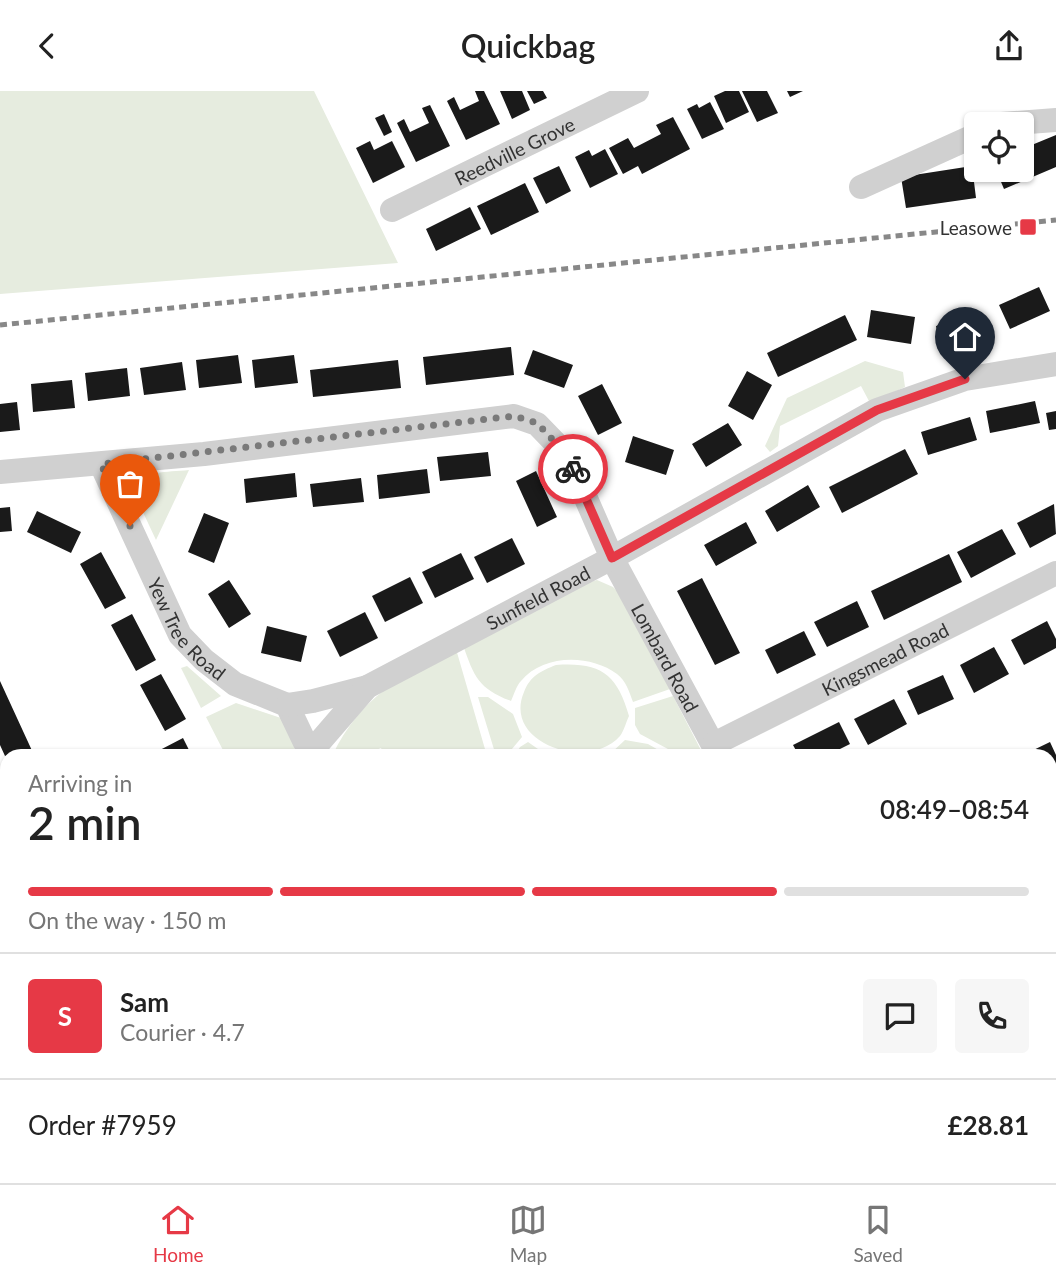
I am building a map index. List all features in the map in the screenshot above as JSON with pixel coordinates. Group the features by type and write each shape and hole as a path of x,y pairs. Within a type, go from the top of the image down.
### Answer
{"street":[{"name":"Reedville Grove","path":"392,210 637,91"},
{"path":"1034,122 1056,120"},
{"path":"861,187 964,140"},
{"name":"Sunfield Road","path":"315,749 367,687 612,558 877,410 965,379 1056,365"},
{"name":"Lombard Road","path":"0,472 101,464 514,416 537,423 567,455 612,558 715,749"},
{"name":"Yew Tree Road","path":"101,464 180,635 204,660 235,684 287,705"},
{"name":"Kingsmead Road","path":"718,749 1056,573"},
{"path":"307,749 287,705 367,687"}],"shaded area":[{"path":"0,91 314,91 398,263 0,294"},
{"path":"865,361 903,372 905,387 870,403 861,386 780,426 778,446 770,452 765,446 787,398"},
{"path":"189,470 156,540 134,493 144,479 157,473"},
{"path":"597,580 613,587 621,595 670,689 633,702 625,683 617,674 606,667 581,660 554,662 530,672 519,683 511,701 492,692 479,681 463,645 583,584"},
{"path":"456,649 485,749 336,749 369,703 417,669"},
{"path":"556,665 585,666 605,674 619,690 629,716 620,736 606,747 597,749 561,749 536,738 525,725 520,710 529,682"},
{"path":"187,666 221,696 201,708 181,668"},
{"path":"673,696 700,749 668,749 640,734 635,725 635,708"},
{"path":"478,697 488,697 513,714 522,737 512,749 494,749"},
{"path":"236,703 281,718 294,740 295,749 222,749 206,717"},
{"path":"625,740 648,744 657,749 615,749"},
{"path":"528,742 538,749 519,749"}],"building":[{"path":"475,91 484,91 500,124 466,140 447,101 454,97 460,110 479,101"},
{"path":"500,91 522,91 530,110 512,119"},
{"path":"527,91 543,91 547,98 534,104"},
{"path":"725,91 739,91 749,112 726,123 714,96"},
{"path":"742,91 767,91 778,113 757,122"},
{"path":"787,91 803,91 790,97"},
{"path":"710,102 724,129 702,139 687,109 697,104 699,108"},
{"path":"430,105 450,146 416,162 397,123 404,119 410,132 429,123 422,108"},
{"path":"384,114 392,132 384,136 375,118"},
{"path":"673,117 690,149 642,174 638,166 623,174 609,148 628,138 634,148 661,134 656,125"},
{"path":"1056,135 1056,167 1034,176 1034,144"},
{"path":"370,141 374,150 392,141 405,167 373,183 356,148"},
{"path":"605,149 618,174 590,188 575,157 589,150 592,156"},
{"path":"559,166 571,191 546,204 533,178"},
{"path":"964,167 964,182 974,182 976,198 906,208 901,177"},
{"path":"1001,182 1021,182 1004,189"},
{"path":"525,183 539,212 491,235 477,206"},
{"path":"470,207 481,229 436,251 426,229"},
{"path":"1039,287 1050,311 1010,329 999,305"},
{"path":"871,310 915,317 911,344 867,337"},
{"path":"845,315 857,340 778,377 767,353"},
{"path":"975,317 981,343 942,352 936,326"},
{"path":"511,347 514,375 426,385 423,357"},
{"path":"533,350 573,365 564,388 524,374"},
{"path":"238,355 242,383 199,388 196,360"},
{"path":"294,355 298,383 255,388 252,360"},
{"path":"398,360 401,388 313,397 310,370"},
{"path":"182,362 186,390 144,395 140,368"},
{"path":"127,368 130,396 88,401 85,373"},
{"path":"747,371 772,385 753,420 728,406"},
{"path":"72,380 75,408 33,412 31,384"},
{"path":"602,384 622,423 598,435 578,396"},
{"path":"1035,401 1040,423 990,433 986,411"},
{"path":"17,402 20,430 0,432 0,404"},
{"path":"1056,411 1056,429 1049,430 1046,413"},
{"path":"970,417 977,440 928,455 921,432"},
{"path":"728,423 742,445 706,467 692,444"},
{"path":"633,436 674,450 666,475 625,462"},
{"path":"905,449 918,474 842,513 829,487"},
{"path":"488,452 491,476 440,481 437,457"},
{"path":"427,469 430,493 379,499 377,475"},
{"path":"536,471 557,517 537,527 516,481"},
{"path":"295,473 297,497 246,503 244,479"},
{"path":"361,478 364,502 313,507 310,484"},
{"path":"808,485 820,507 777,532 765,511"},
{"path":"1054,504 1056,534 1030,548 1017,523"},
{"path":"10,507 12,531 0,532 0,508"},
{"path":"37,511 81,532 71,553 27,532"},
{"path":"204,513 229,523 214,563 188,552"},
{"path":"746,522 757,543 716,566 704,545"},
{"path":"1002,529 1016,554 971,578 957,552"},
{"path":"512,538 525,564 487,583 474,557"},
{"path":"101,552 126,598 105,609 80,564"},
{"path":"461,553 474,579 435,598 422,572"},
{"path":"949,554 962,582 884,620 871,591"},
{"path":"410,577 423,603 385,622 372,596"},
{"path":"702,578 740,653 715,665 677,591"},
{"path":"229,580 251,614 229,628 208,594"},
{"path":"857,601 869,627 827,647 814,622"},
{"path":"365,612 378,638 340,657 327,631"},
{"path":"132,614 156,660 136,671 111,625"},
{"path":"1047,621 1056,639 1056,648 1024,665 1011,640"},
{"path":"267,626 307,636 301,662 261,653"},
{"path":"804,631 816,655 777,674 765,650"},
{"path":"994,647 1009,674 974,693 960,665"},
{"path":"161,674 186,719 165,731 140,685"},
{"path":"943,675 954,699 918,715 907,691"},
{"path":"0,681 31,749 2,749"},
{"path":"894,699 907,724 868,745 854,719"},
{"path":"839,722 850,744 840,749 795,749 793,745"},
{"path":"183,738 188,749 162,749"},
{"path":"1050,742 1053,749 1036,749"}],"railway":[{"path":"0,325 1056,220"}],"way so far":[{"path":"130,526 101,464 514,416 537,423 567,455 573,469"}],"place":[{"name":"Leasowe","path":"1028,227"}],"route":[{"path":"573,469 612,558 877,410 965,379"}]}
